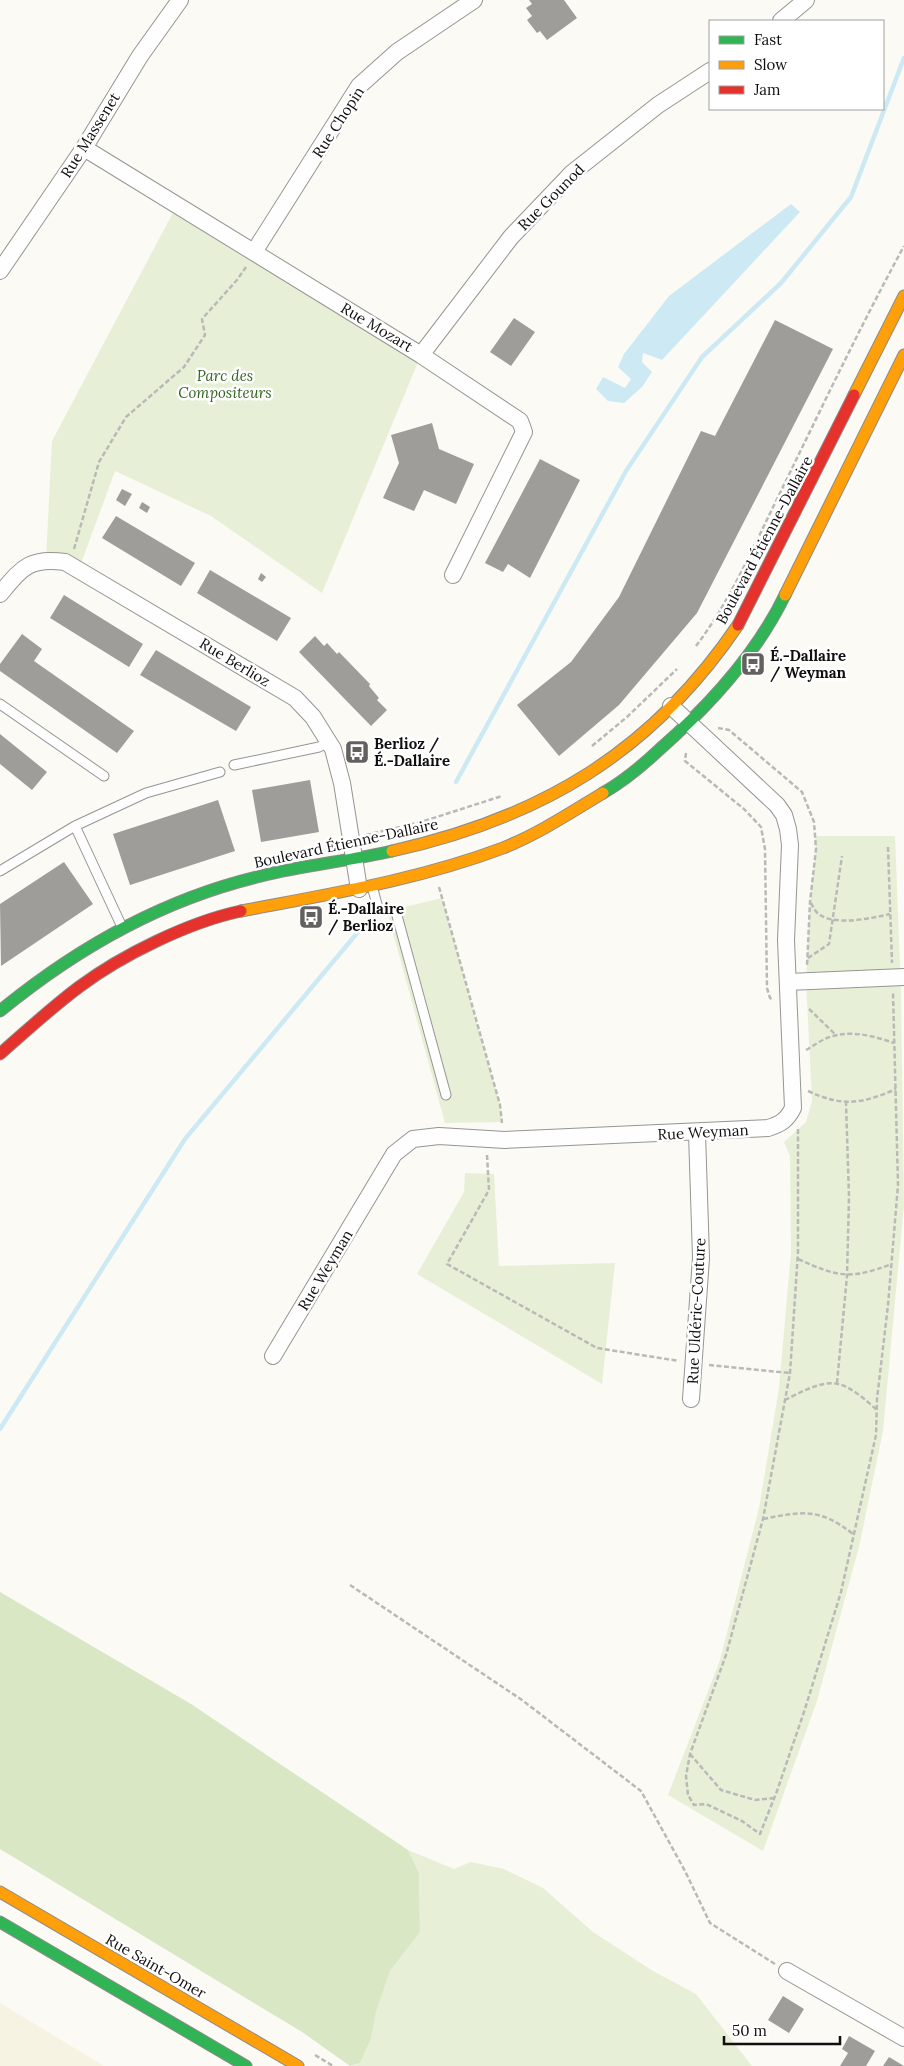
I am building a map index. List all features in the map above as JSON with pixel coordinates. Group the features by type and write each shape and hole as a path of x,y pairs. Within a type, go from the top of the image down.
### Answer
{"street":[{"name":"Rue Massenet","path":"0,270 84,148 140,56 180,0"},
{"name":"Rue Chopin","path":"254,252 359,86 397,52 474,0"},
{"path":"782,20 806,0"},
{"name":"Rue Gounod","path":"421,355 511,236 572,174 658,105 709,71"},
{"name":"Rue Mozart","path":"84,148 421,355 520,421 524,432 453,575"},
{"name":"Boulevard Étienne-Dallaire","path":"0,1011 70,959 122,927 159,908 248,878 355,859 451,836 505,818 568,785 607,759 647,728 671,706 718,653 744,615 904,296"},
{"path":"0,1054 80,986 160,940 194,926 238,912 435,871 504,847 546,828 624,780 690,723 733,676 773,620 904,356"},
{"name":"Rue Berlioz","path":"0,594 30,564 46,559 65,562 295,698 313,717 333,749 342,783 355,859 365,887"},
{"name":"Rue Weyman","path":"273,1356 394,1154 413,1138 438,1136 505,1140 697,1132 768,1128 779,1125 787,1119 793,1108 786,940 790,846 788,829 784,815 767,795 671,706"},
{"path":"788,982 898,977"},
{"name":"Rue Uldéric-Couture","path":"691,1399 701,1258 697,1132"},
{"name":"Rue Saint-Omer","path":"0,1892 298,2066"},
{"path":"0,1922 246,2066"},
{"path":"787,1971 904,2038"}],"lane":[{"path":"0,704 104,776"},
{"path":"234,765 319,747 328,742"},
{"path":"0,871 75,826 146,793 220,772"},
{"path":"75,826 122,927"},
{"path":"365,887 378,908 396,912 446,1096"}],"path":[{"path":"694,648 711,626 743,568 863,323 904,246"},
{"path":"70,564 99,462 126,416 184,367 205,335 202,319 237,280 254,252"},
{"path":"590,747 628,717 679,668"},
{"path":"690,723 685,761 744,809 761,827 765,850 767,988 770,998 777,1003"},
{"path":"352,838 421,822 492,801 508,793"},
{"path":"798,1122 798,1259 790,1373 763,1519 726,1655 690,1754 686,1776 688,1795 694,1804 706,1804 742,1821 760,1834 775,1798 841,1592 876,1435 898,1185 894,1043 898,977 890,914 888,847"},
{"path":"807,958 829,944 842,856"},
{"path":"435,871 500,1105 505,1140"},
{"path":"810,902 819,915 833,919 854,920 890,914"},
{"path":"809,1009 838,1036"},
{"path":"806,1050 828,1037 851,1034 876,1037 894,1043"},
{"path":"808,1091 825,1099 846,1103 873,1099 896,1089"},
{"path":"837,1383 846,1276 849,1197 846,1103"},
{"path":"486,1139 489,1190 447,1264 597,1348 694,1363 790,1373"},
{"path":"798,1259 822,1270 846,1276 870,1272 892,1264"},
{"path":"785,1400 810,1387 837,1383 863,1398 877,1410"},
{"path":"763,1519 786,1514 813,1512 836,1521 853,1534"},
{"path":"350,1585 522,1700 641,1791 685,1871 710,1923 787,1971"},
{"path":"690,1754 720,1790 755,1800 775,1798"}],"shaded area":[{"path":"0,2003 104,2066 0,2066"}],"green space":[{"name":"Parc des Compositeurs","path":"177,205 421,355 322,593 211,516 115,471 79,569 46,559 52,441"},
{"path":"815,836 895,836 901,992 904,1205 883,1431 859,1547 817,1701 763,1851 668,1795 720,1660 759,1508 779,1388 791,1252 790,1156 784,1142 806,1122 812,1101 806,981 810,902 816,849"},
{"path":"442,898 500,1105 502,1122 445,1123 387,911"},
{"path":"465,1173 494,1174 499,1266 615,1263 602,1384 417,1274 464,1192"},
{"path":"0,1592 191,1704 408,1850 419,1873 420,1932 390,1971 376,2012 371,2039 360,2063 350,2066 302,2032 0,1849"},
{"path":"408,1850 454,1869 471,1862 504,1869 543,1888 593,1932 653,1971 696,1994 752,2066 351,2066 360,2063 371,2039 376,2012 390,1971 420,1932 419,1873"}],"water":[{"path":"791,204 800,212 662,360 643,353 642,362 652,372 642,387 624,403 608,401 596,389 603,377 625,388 631,379 618,367 624,354 669,296"}],"building":[{"path":"529,0 564,0 577,18 547,40 540,31 537,33 527,20 532,16 526,8 532,4"},
{"path":"514,318 535,332 511,366 490,352"},
{"path":"775,320 833,349 697,613 619,705 559,756 517,705 571,662 619,597 701,431 715,436"},
{"path":"432,423 439,449 474,464 456,504 424,490 414,511 383,498 399,463 391,435"},
{"path":"540,459 580,480 530,578 508,564 503,572 485,563"},
{"path":"122,489 132,494 125,506 116,500"},
{"path":"142,502 150,507 147,513 139,508"},
{"path":"116,516 195,563 181,586 102,538"},
{"path":"210,570 291,618 277,641 197,593"},
{"path":"261,573 266,577 262,582 258,579"},
{"path":"64,595 143,644 129,667 50,618"},
{"path":"22,634 42,649 34,661 134,731 117,753 0,671 0,664"},
{"path":"315,636 324,646 327,643 337,654 339,652 370,684 369,686 379,698 377,700 387,710 371,726 299,652"},
{"path":"156,650 251,707 236,731 140,675"},
{"path":"0,734 47,772 32,790 0,764"},
{"path":"310,780 319,832 261,842 252,790"},
{"path":"218,800 235,851 130,885 113,834"},
{"path":"64,862 93,904 1,966 0,904"},
{"path":"783,1996 804,2009 789,2033 768,2020"},
{"path":"849,2036 875,2051 866,2066 840,2066 848,2053 842,2049"},
{"path":"889,2057 904,2066 883,2066"}],"waterway":[{"path":"456,782 626,471 702,357 781,283 851,197 904,58"},
{"path":"0,1429 185,1139 363,926"}],"traffic: fast":[{"path":"603,793 626,778 646,761 714,697 760,638 785,595"},
{"path":"0,1011 60,966 91,946 123,928 190,898 277,872 392,851"},
{"path":"0,1922 246,2066"}],"traffic: slow":[{"path":"854,395 904,296"},
{"path":"785,595 904,355"},
{"path":"392,851 446,837 497,820 544,798 589,773 630,744 669,709 705,670 738,625"},
{"path":"241,911 406,878 471,859 503,848 529,836 603,793"},
{"path":"0,1892 298,2066"}],"traffic: jam":[{"path":"738,625 854,395"},
{"path":"0,1054 69,995 115,963 178,931 241,911"}],"place":[{"name":"É.-Dallaire / Weyman","path":"753,664"},
{"name":"Berlioz / É.-Dallaire","path":"357,752"},
{"name":"É.-Dallaire / Berlioz","path":"311,917"}]}
